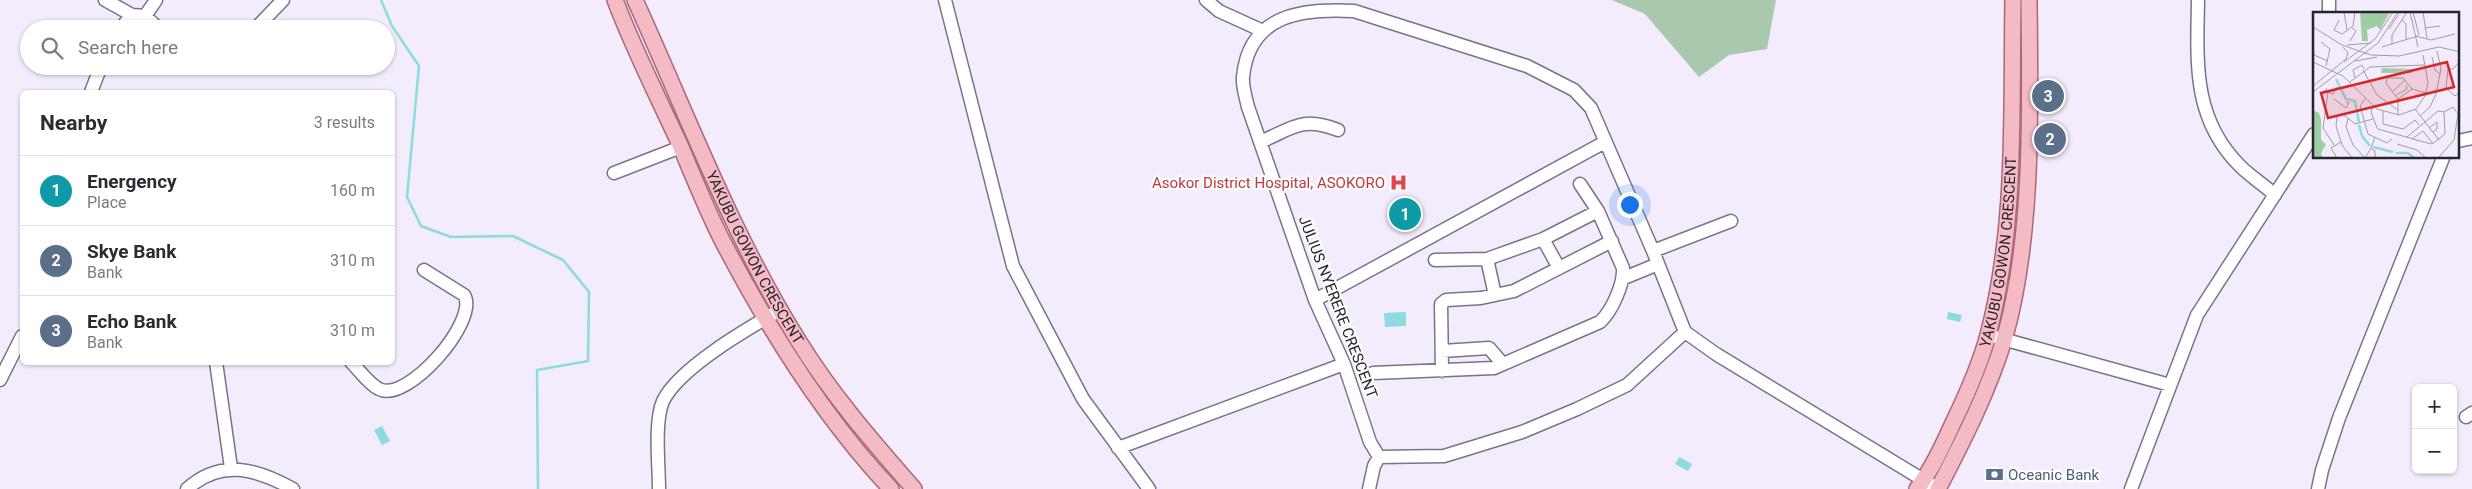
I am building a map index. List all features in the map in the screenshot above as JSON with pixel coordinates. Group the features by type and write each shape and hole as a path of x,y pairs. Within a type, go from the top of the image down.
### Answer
{"main road":[{"name":"YAKUBU GOWON CRESCENT","path":"615,0 633,48 681,147 689,170 723,242 765,318 827,412 886,487"},
{"name":"YAKUBU GOWON CRESCENT","path":"635,0 735,225 780,310 836,396 914,489"},
{"name":"YAKUBU GOWON CRESCENT","path":"1921,484 1964,399 1988,335 2005,251 2010,202 2013,0"},
{"name":"YAKUBU GOWON CRESCENT","path":"1938,489 1972,424 2004,339 2023,239 2030,93 2029,0"}],"street":[{"path":"105,0 145,20"},
{"path":"133,20 156,0"},
{"path":"264,20 283,0"},
{"path":"945,0 1013,266 1084,399 1149,489"},
{"path":"1206,0 1219,11 1263,31 1277,19 1298,14 1326,9 1354,11 1527,66 1574,90 1590,108 1653,252 1685,332 1716,354 1921,484 1938,489"},
{"path":"2198,0 2200,85 2207,119 2224,148 2240,166 2275,195"},
{"name":"JULIUS NYERERE CRESCENT","path":"1263,31 1248,55 1242,78 1248,107 1315,300 1344,364 1370,442 1379,457"},
{"path":"92,90 98,75"},
{"path":"1260,142 1310,122 1338,130"},
{"path":"2131,489 2197,315 2313,136"},
{"path":"1315,300 1605,142"},
{"path":"614,173 681,147"},
{"path":"2318,489 2322,470 2339,418 2443,159"},
{"path":"1373,373 1494,368 1600,322 1605,317 1624,278 1623,268 1598,211 1580,184"},
{"path":"1436,260 1487,259 1543,239 1598,211"},
{"path":"1653,252 1732,221"},
{"path":"1543,239 1559,268"},
{"path":"1442,370 1442,304 1446,300 1514,291 1612,241"},
{"path":"1487,259 1495,295"},
{"path":"1624,278 1658,264"},
{"path":"354,365 379,389 394,391 401,388 429,366 448,345 461,322 468,305 467,300 464,295 424,270"},
{"path":"659,489 659,418 663,402 682,376 765,318 780,310"},
{"path":"1370,489 1374,466 1379,457 1444,456 1522,432 1627,385 1685,332"},
{"path":"1988,335 2170,384"},
{"path":"0,380 20,340"},
{"path":"1442,351 1489,348 1502,363"},
{"path":"1118,448 1344,364"},
{"path":"216,365 231,468"},
{"path":"187,489 205,476 231,468 256,473 293,489"},
{"path":"886,487 899,472"}],"green space":[{"path":"1612,0 1776,0 1767,49 1729,55 1699,77 1645,14"}],"water":[{"path":"1406,312 1406,326 1385,327 1384,313"},
{"path":"1948,312 1962,315 1960,322 1947,319"},
{"path":"382,426 390,441 382,445 374,430"},
{"path":"1679,457 1692,464 1688,471 1675,464"}],"waterway":[{"path":"381,0 389,20"},
{"path":"395,30 419,66 407,197 421,226 451,237 513,236 563,260 589,292 588,361 537,370 538,489"}],"place":[{"name":"Echo Bank","path":"2048,96"},
{"name":"Skye Bank","path":"2050,139"},
{"name":"Asokor District Hospital, ASOKORO","path":"1399,183"},
{"name":"Energency","path":"1405,214"},
{"name":"Oceanic Bank","path":"1994,475"}]}
